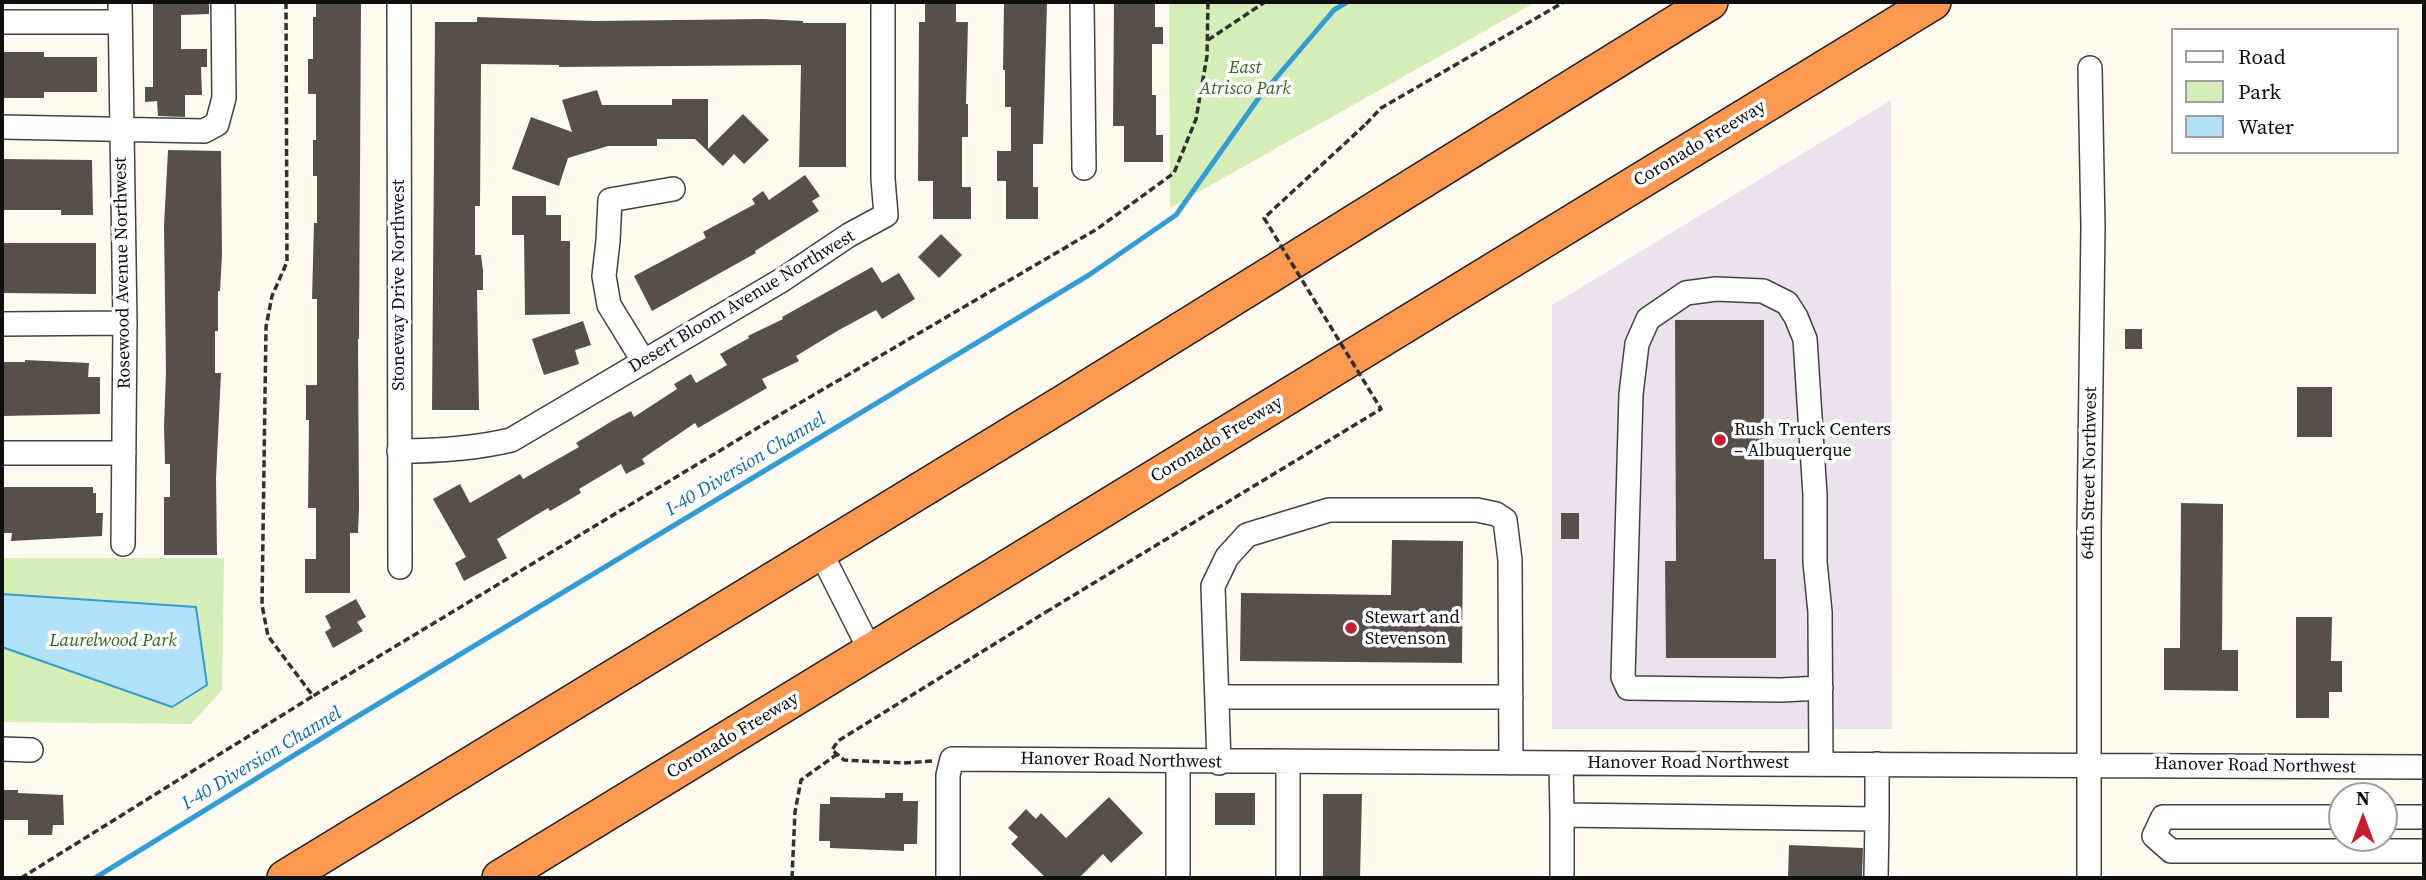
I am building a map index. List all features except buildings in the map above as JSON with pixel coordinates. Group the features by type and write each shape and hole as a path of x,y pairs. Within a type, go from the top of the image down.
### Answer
{"highway":[{"path":"285,878 1710,2"},
{"name":"Coronado Freeway","path":"500,878 1933,2"}],"street":[{"path":"2,127 204,131 217,124 224,98 223,2"},
{"name":"Stoneway Drive Northwest","path":"400,2 400,568"},
{"name":"Desert Bloom Avenue Northwest","path":"399,451 448,451 511,440 782,280 849,235 886,215 883,179 883,2"},
{"path":"1082,2 1084,168"},
{"path":"2,22 120,12"},
{"name":"Rosewood Avenue Northwest","path":"120,12 125,323 123,544"},
{"name":"64th Street Northwest","path":"2089,878 2089,530 2093,227 2090,68"},
{"path":"644,362 610,305 604,276 610,200 673,188"},
{"path":"1821,688 1628,688 1623,677 1631,394 1637,344 1647,319 1686,293 1716,289 1763,291 1787,303 1805,339 1815,495 1815,562 1820,612 1821,688 1821,764"},
{"path":"2,324 125,323"},
{"path":"2,453 124,453"},
{"path":"1219,763 1213,586 1227,557 1247,535 1329,510 1477,510 1496,514 1505,520 1510,560 1511,763"},
{"path":"820,551 870,652"},
{"path":"1217,697 1511,697"},
{"path":"2,749 31,750"},
{"path":"948,878 948,775 952,759"},
{"name":"Hanover Road Northwest","path":"952,759 1219,763 2090,764 2424,768"},
{"path":"1178,762 1178,878"},
{"path":"1288,763 1288,878"},
{"path":"1561,763 1562,878"},
{"path":"1877,764 1877,878"},
{"path":"1562,815 1877,819"},
{"path":"2328,817 2163,817 2154,836 2171,851 2328,850"},
{"path":"2398,817 2424,817"},
{"path":"2398,850 2424,850"}],"path":[{"path":"286,2 287,262 272,296 266,327 262,605 268,636 313,696"},
{"path":"21,878 313,696 769,421 1097,229 1174,173 1196,119 1208,56 1208,2"},
{"path":"1208,40 1265,2"},
{"path":"952,759 904,763 844,760 832,750 838,741 1381,409 1264,218 1381,108 1564,2"},
{"path":"792,878 795,812 800,780 836,754"}],"shaded area":[{"path":"1891,100 1892,729 1552,729 1552,305"}],"green space":[{"name":"East Atrisco Park","path":"1169,2 1536,2 1170,208"},
{"name":"Laurelwood Park","path":"2,558 224,558 222,690 191,724 2,722"}],"water":[{"path":"2,594 196,607 207,685 172,707 2,647"}],"waterway":[{"name":"I-40 Diversion Channel","path":"95,878 348,722 1089,275 1176,215 1258,99 1334,10 1347,2"}],"place":[{"name":"Rush Truck Centers – Albuquerque","path":"1720,440"},
{"name":"Stewart and Stevenson","path":"1351,628"}]}
